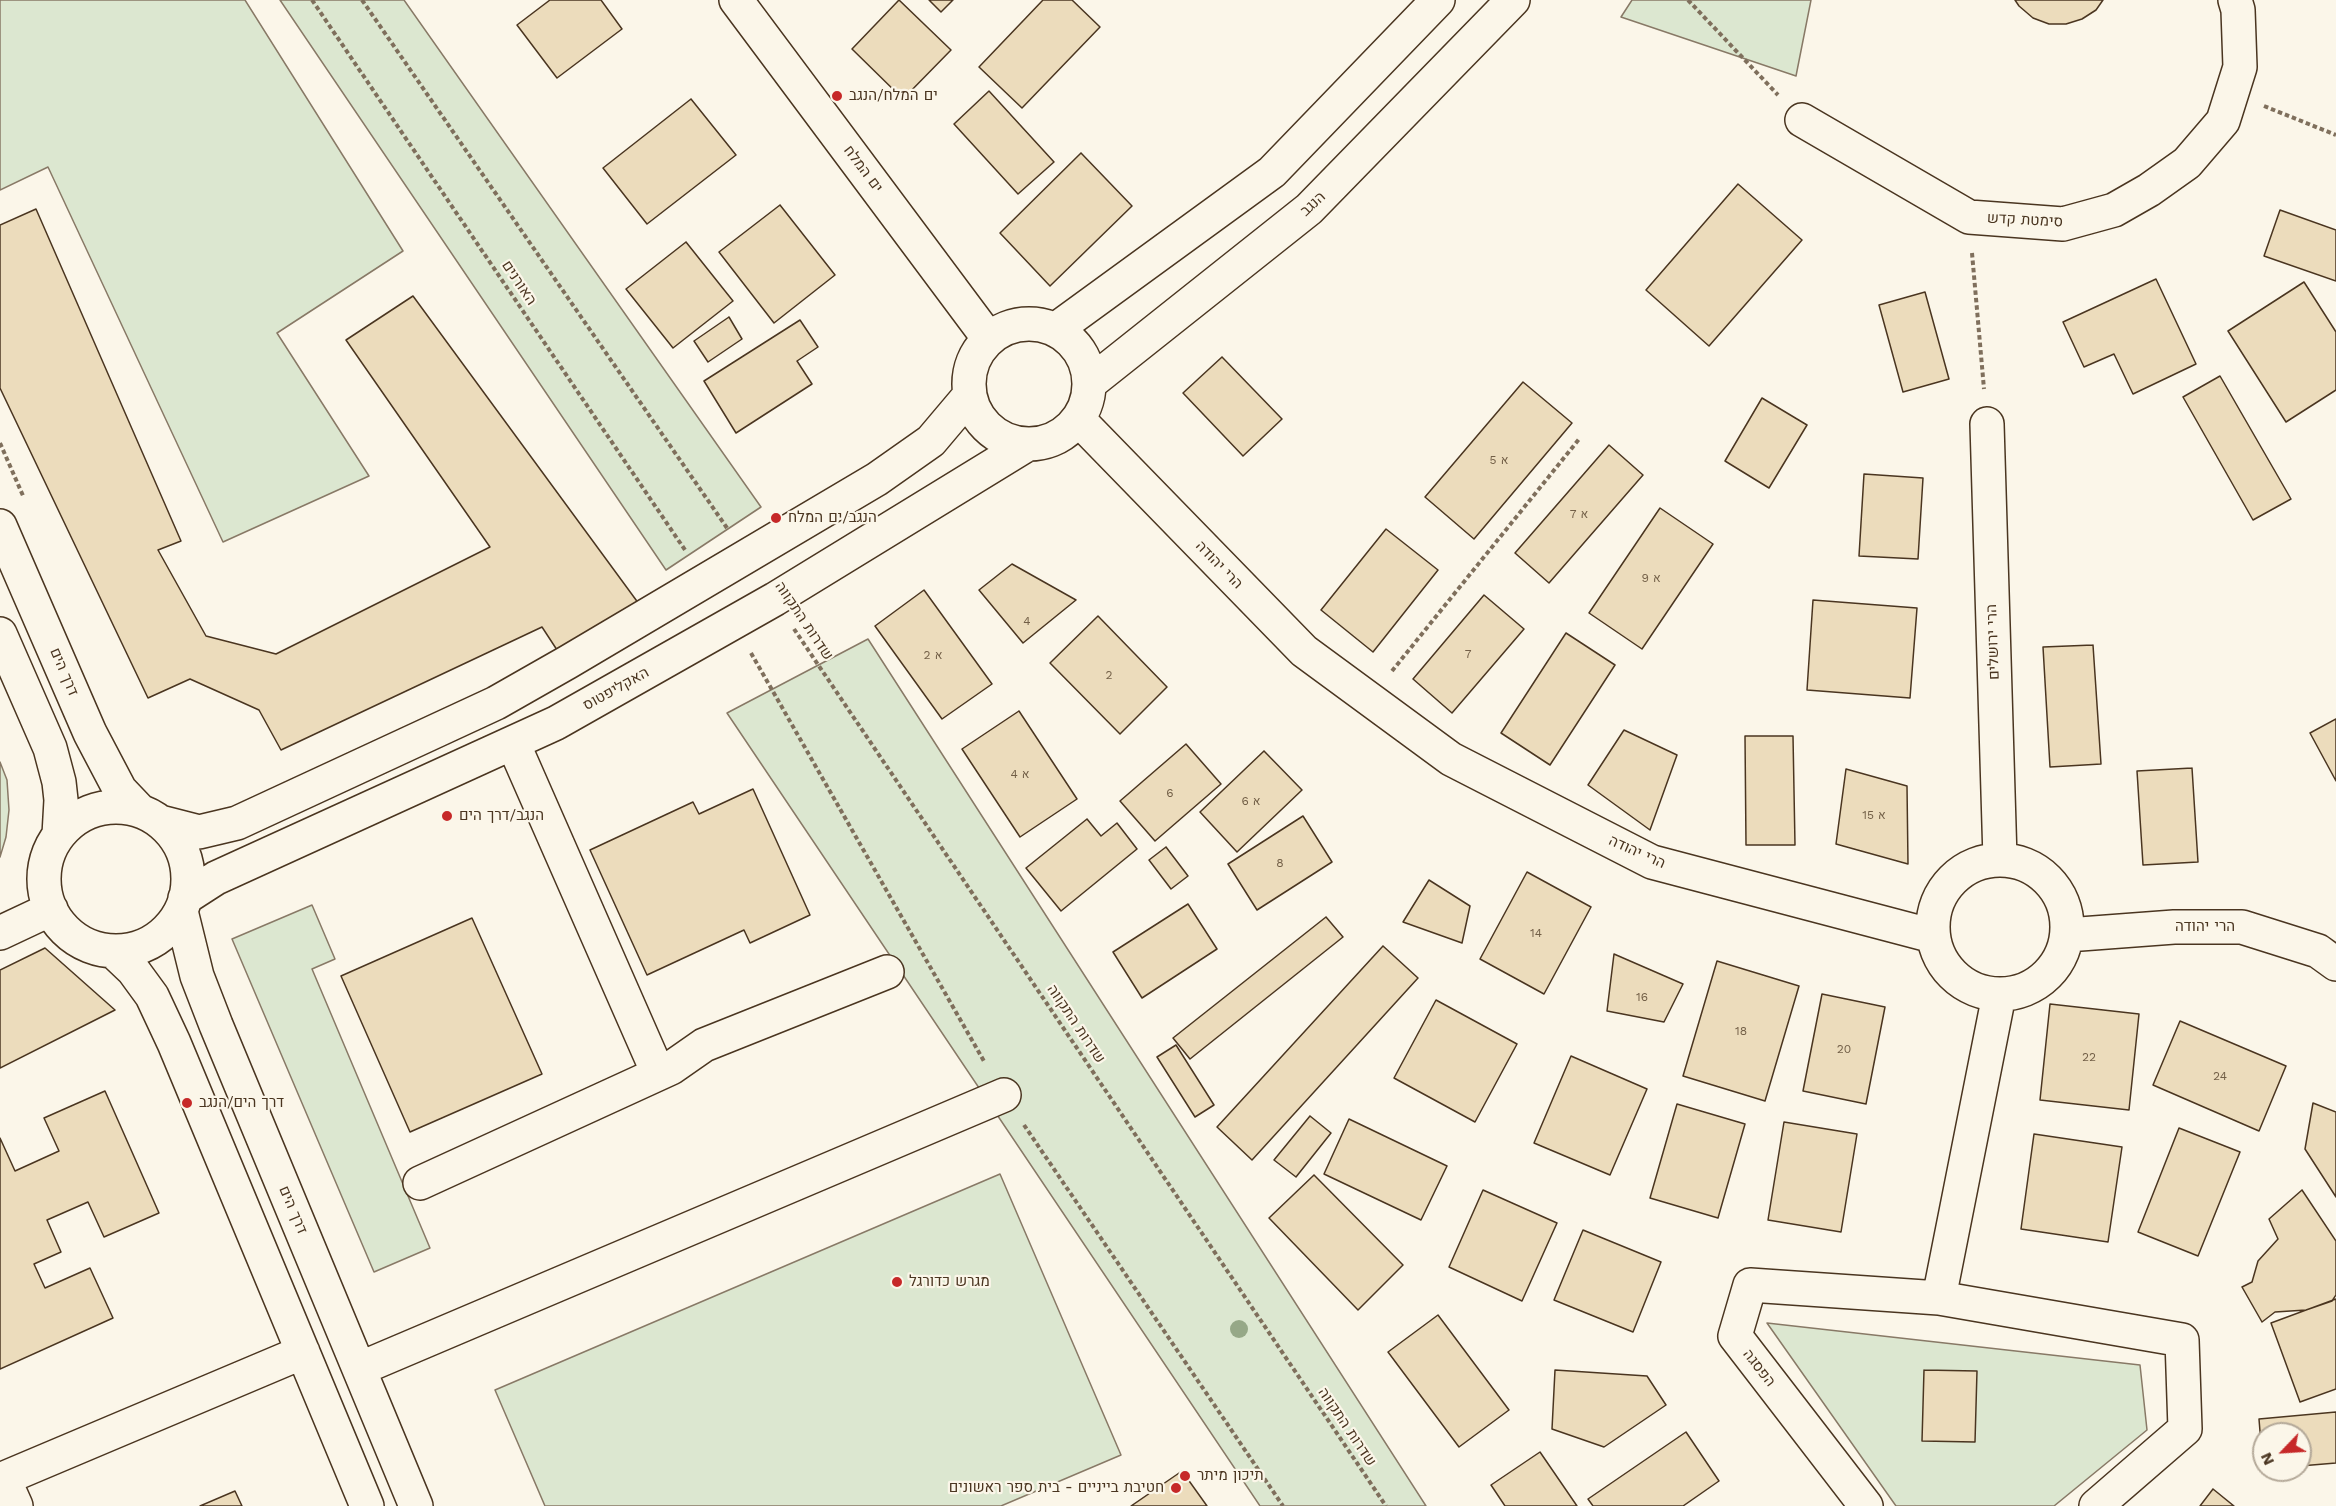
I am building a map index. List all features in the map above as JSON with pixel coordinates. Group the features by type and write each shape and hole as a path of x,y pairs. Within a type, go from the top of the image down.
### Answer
{"street":[{"name":"ים המלח","path":"736,0 989,339"},
{"path":"1055,330 1272,172 1438,0"},
{"name":"הנגב","path":"1090,383 1310,209 1513,0"},
{"name":"סימטת קדש","path":"1802,120 1969,217 2063,224 2114,210 2150,190 2187,163 2223,121 2240,67 2238,10 2235,0"},
{"path":"1026,323 1055,330 1077,347 1086,364 1090,383 1087,402 1078,419 1065,434 1048,442 1028,444 1008,441 990,430 977,414 969,396 969,374 976,355 989,339 1006,328 1026,323"},
{"path":"150,816 175,838 185,860 188,882 183,904 173,923 157,939 135,949 113,951 91,946 72,936 64,929 51,909 44,887 48,854 59,835 75,819 96,809 119,807 150,816 200,832 237,823 496,703 877,480 931,441 969,396"},
{"name":"הרי יהודה","path":"1078,419 1304,651 1451,759 1652,862 1933,936"},
{"name":"הרי ירושלים","path":"1987,424 2000,859"},
{"name":"האקליפטוס","path":"183,904 216,878 556,723 775,599 1028,444"},
{"name":"דרך הים","path":"0,526 99,751 120,790 150,816"},
{"path":"0,634 50,748 61,800 59,835"},
{"path":"513,743 658,1073"},
{"path":"2000,859 2022,863 2042,874 2057,892 2066,913 2067,935 2061,955 2052,971 2036,984 2018,992 1999,995 1975,990 1955,977 1940,958 1933,936 1934,913 1942,892 1958,874 1978,863 2000,859"},
{"name":"דרך הים","path":"183,904 197,976 416,1506"},
{"path":"0,933 51,909"},
{"name":"הרי יהודה","path":"2067,935 2174,927 2242,927 2330,950"},
{"path":"113,951 132,970 157,1005 367,1506"},
{"path":"420,1183 671,1068 704,1045 887,972"},
{"path":"1939,1298 1999,995"},
{"path":"359,1369 1004,1095"},
{"name":"הפסגה","path":"1866,1506 1735,1336 1750,1285 1939,1298 2182,1340 2185,1429 2096,1506"},
{"path":"6,1488 303,1352"}],"path":[{"name":"האורנים","path":"312,0 706,580"},
{"path":"362,0 746,556"},
{"path":"1688,0 1802,120"},
{"path":"1776,93 1802,120"},
{"path":"2231,93 2336,135"},
{"path":"1969,217 1987,424"},
{"path":"1369,700 1580,438"},
{"name":"שדרות התקווה","path":"775,599 1386,1506"},
{"path":"734,623 1004,1095 1283,1506"}],"green space":[{"path":"0,0 245,0 403,251 277,333 369,476 223,542 48,167 0,190"},
{"path":"280,0 404,0 761,507 666,570"},
{"path":"1632,0 1811,0 1796,76 1621,17"},
{"path":"868,639 1426,1506 1260,1506 727,713"},
{"path":"0,762 7,780 9,810 6,837 0,857"},
{"path":"312,905 335,959 312,969 430,1248 374,1272 232,939"},
{"name":"מגרש כדורגל","path":"1000,1174 1121,1455 1001,1506 545,1506 495,1390"},
{"path":"1767,1323 2140,1365 2147,1430 2054,1506 1896,1506"}],"building":[{"path":"550,0 601,0 622,29 557,78 517,25"},
{"path":"899,0 951,50 903,99 852,49"},
{"path":"929,0 953,0 941,12"},
{"path":"1043,0 1072,0 1100,27 1022,108 979,67"},
{"path":"2015,0 2103,0 2096,10 2082,19 2066,24 2049,24 2033,18"},
{"path":"989,91 1054,162 1018,194 954,124"},
{"path":"691,99 736,155 647,224 603,168"},
{"path":"1081,153 1132,206 1050,286 1000,233"},
{"path":"1738,184 1802,240 1709,346 1646,290"},
{"path":"780,205 835,275 774,323 719,252"},
{"path":"36,209 181,541 158,550 206,636 276,654 490,547 346,340 413,296 639,604 559,653 542,627 281,750 259,710 190,679 148,698 0,388 0,225"},
{"path":"2280,210 2336,230 2336,281 2264,256"},
{"path":"686,242 733,301 673,348 626,289"},
{"path":"2156,279 2196,364 2133,394 2114,354 2084,367 2063,322"},
{"path":"2304,282 2336,332 2336,390 2286,422 2228,331"},
{"path":"1925,292 1949,379 1903,392 1879,305"},
{"path":"729,317 742,339 708,362 694,341"},
{"path":"800,320 818,347 797,361 812,384 736,433 704,381"},
{"path":"1222,357 1282,419 1243,456 1183,393"},
{"path":"2220,376 2291,499 2253,520 2183,397"},
{"path":"1523,382 1572,423 1474,539 1425,497"},
{"path":"1762,398 1807,425 1769,488 1725,461"},
{"path":"1609,445 1643,475 1549,583 1515,553"},
{"path":"1864,474 1923,478 1918,559 1859,556"},
{"path":"1660,508 1713,544 1642,649 1589,613"},
{"path":"1386,529 1438,570 1373,652 1321,610"},
{"path":"1012,564 1076,600 1023,643 979,590"},
{"path":"924,590 992,684 942,719 875,626"},
{"path":"1484,595 1524,629 1452,713 1413,679"},
{"path":"1813,600 1917,608 1910,698 1807,690"},
{"path":"1098,616 1167,687 1120,734 1050,663"},
{"path":"1566,633 1615,665 1550,765 1501,733"},
{"path":"2093,645 2101,764 2050,767 2043,647"},
{"path":"1019,711 1077,799 1020,837 962,749"},
{"path":"2336,719 2336,781 2310,733"},
{"path":"1624,730 1677,755 1650,830 1588,785"},
{"path":"1745,736 1793,736 1795,845 1746,845"},
{"path":"1186,744 1221,784 1155,841 1120,801"},
{"path":"1264,751 1302,790 1237,852 1200,812"},
{"path":"2192,768 2198,862 2143,865 2137,771"},
{"path":"1846,769 1907,786 1908,864 1836,844"},
{"path":"753,789 810,915 750,943 744,930 647,975 590,850 693,802 699,814"},
{"path":"1303,816 1332,862 1257,910 1228,864"},
{"path":"1087,819 1101,836 1117,823 1137,849 1061,911 1026,868"},
{"path":"1166,847 1188,876 1171,889 1149,860"},
{"path":"1527,872 1591,907 1544,994 1480,959"},
{"path":"1429,880 1470,906 1462,943 1403,922"},
{"path":"1188,904 1217,949 1142,998 1113,952"},
{"path":"1326,917 1343,937 1190,1059 1173,1038"},
{"path":"472,918 542,1074 410,1132 341,976"},
{"path":"1383,946 1418,978 1252,1160 1217,1127"},
{"path":"45,948 115,1010 0,1068 0,970"},
{"path":"1614,954 1683,984 1664,1022 1607,1011"},
{"path":"1717,961 1799,986 1765,1101 1683,1076"},
{"path":"1822,994 1885,1007 1866,1104 1803,1091"},
{"path":"1436,1000 1517,1044 1475,1122 1394,1078"},
{"path":"2050,1004 2139,1014 2129,1110 2040,1100"},
{"path":"2180,1021 2286,1066 2259,1131 2153,1085"},
{"path":"1176,1045 1214,1105 1195,1117 1157,1057"},
{"path":"1571,1056 1647,1089 1610,1175 1534,1143"},
{"path":"105,1091 159,1213 104,1237 88,1202 47,1220 61,1252 34,1264 45,1288 90,1268 113,1318 0,1369 0,1138 15,1171 59,1151 44,1118"},
{"path":"2313,1103 2336,1112 2336,1197 2305,1149"},
{"path":"1677,1104 1745,1124 1718,1218 1650,1198"},
{"path":"1310,1116 1331,1133 1296,1177 1274,1160"},
{"path":"1349,1119 1447,1166 1421,1220 1324,1174"},
{"path":"1784,1122 1857,1134 1841,1232 1768,1220"},
{"path":"2179,1128 2240,1152 2198,1256 2138,1232"},
{"path":"2034,1134 2122,1147 2108,1242 2021,1229"},
{"path":"1314,1175 1403,1265 1358,1310 1269,1218"},
{"path":"1483,1190 1557,1223 1522,1301 1449,1267"},
{"path":"2302,1190 2336,1241 2336,1295 2332,1301 2306,1310 2275,1312 2262,1322 2242,1287 2252,1282 2258,1261 2278,1239 2269,1219"},
{"path":"1583,1230 1661,1262 1633,1332 1554,1300"},
{"path":"2336,1299 2336,1389 2300,1402 2271,1323"},
{"path":"1438,1315 1509,1410 1459,1447 1388,1352"},
{"path":"1555,1370 1647,1376 1666,1405 1604,1447 1552,1429"},
{"path":"1924,1370 1977,1371 1975,1442 1922,1441"},
{"path":"2336,1412 2336,1463 2312,1465 2312,1422 2259,1422 2259,1419"},
{"path":"1686,1432 1719,1481 1683,1506 1593,1506 1588,1499"},
{"path":"1540,1452 1577,1506 1505,1506 1491,1485"},
{"name":"חטיבת בייניים - בית ספר ראשונים","path":"1182,1471 1207,1506 1131,1506"},
{"path":"2213,1489 2234,1506 2200,1506"},
{"path":"235,1491 242,1506 200,1506"}],"place":[{"name":"ים המלח/הנגב","path":"837,96"},
{"name":"הנגב/ים המלח","path":"776,518"},
{"name":"הנגב/דרך הים","path":"447,816"},
{"name":"דרך הים/הנגב","path":"187,1103"},
{"name":"מגרש כדורגל","path":"897,1282"},
{"name":"תיכון מיתר","path":"1185,1476"},
{"name":"חטיבת בייניים - בית ספר ראשונים","path":"1176,1488"}]}
